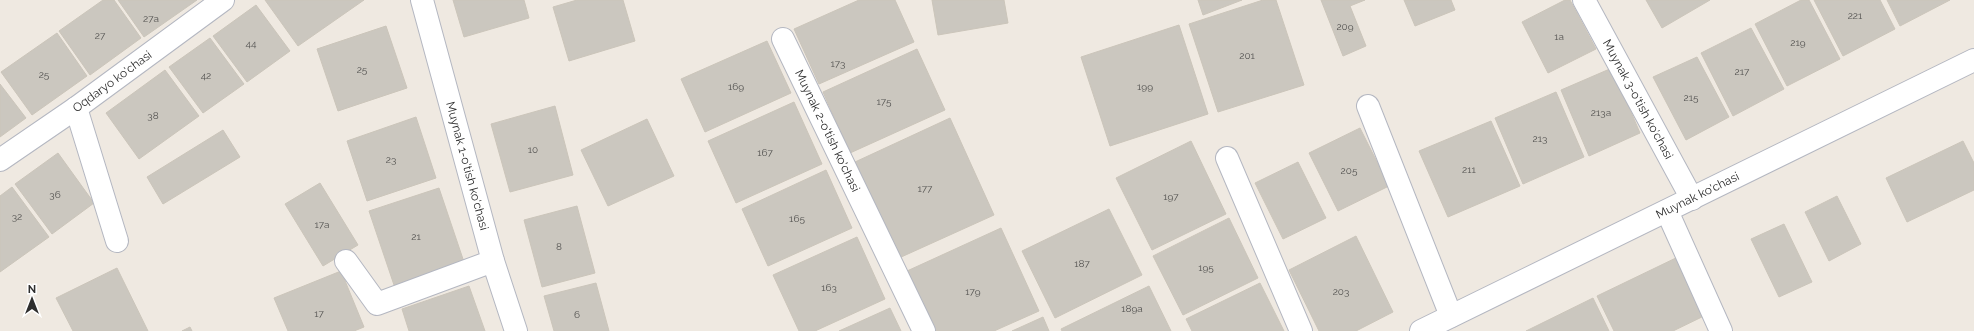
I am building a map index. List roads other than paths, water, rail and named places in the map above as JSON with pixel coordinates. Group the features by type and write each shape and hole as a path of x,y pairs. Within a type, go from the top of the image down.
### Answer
{"street":[{"name":"Oqdaryo ko'chasi","path":"0,160 76,108 223,0"},
{"name":"Muynak 1-o'tish ko'chasi","path":"422,0 493,261 516,331"},
{"name":"Muynak 3-o'tish ko'chasi","path":"1584,0 1692,199"},
{"name":"Muynak 2-o'tish ko'chasi","path":"783,39 924,331"},
{"name":"Muynak ko'chasi","path":"1421,331 1974,60"},
{"path":"1368,106 1451,316"},
{"path":"76,108 116,241"},
{"path":"1227,158 1301,331"},
{"path":"1667,211 1721,331"},
{"path":"346,261 377,304 493,261"}]}
